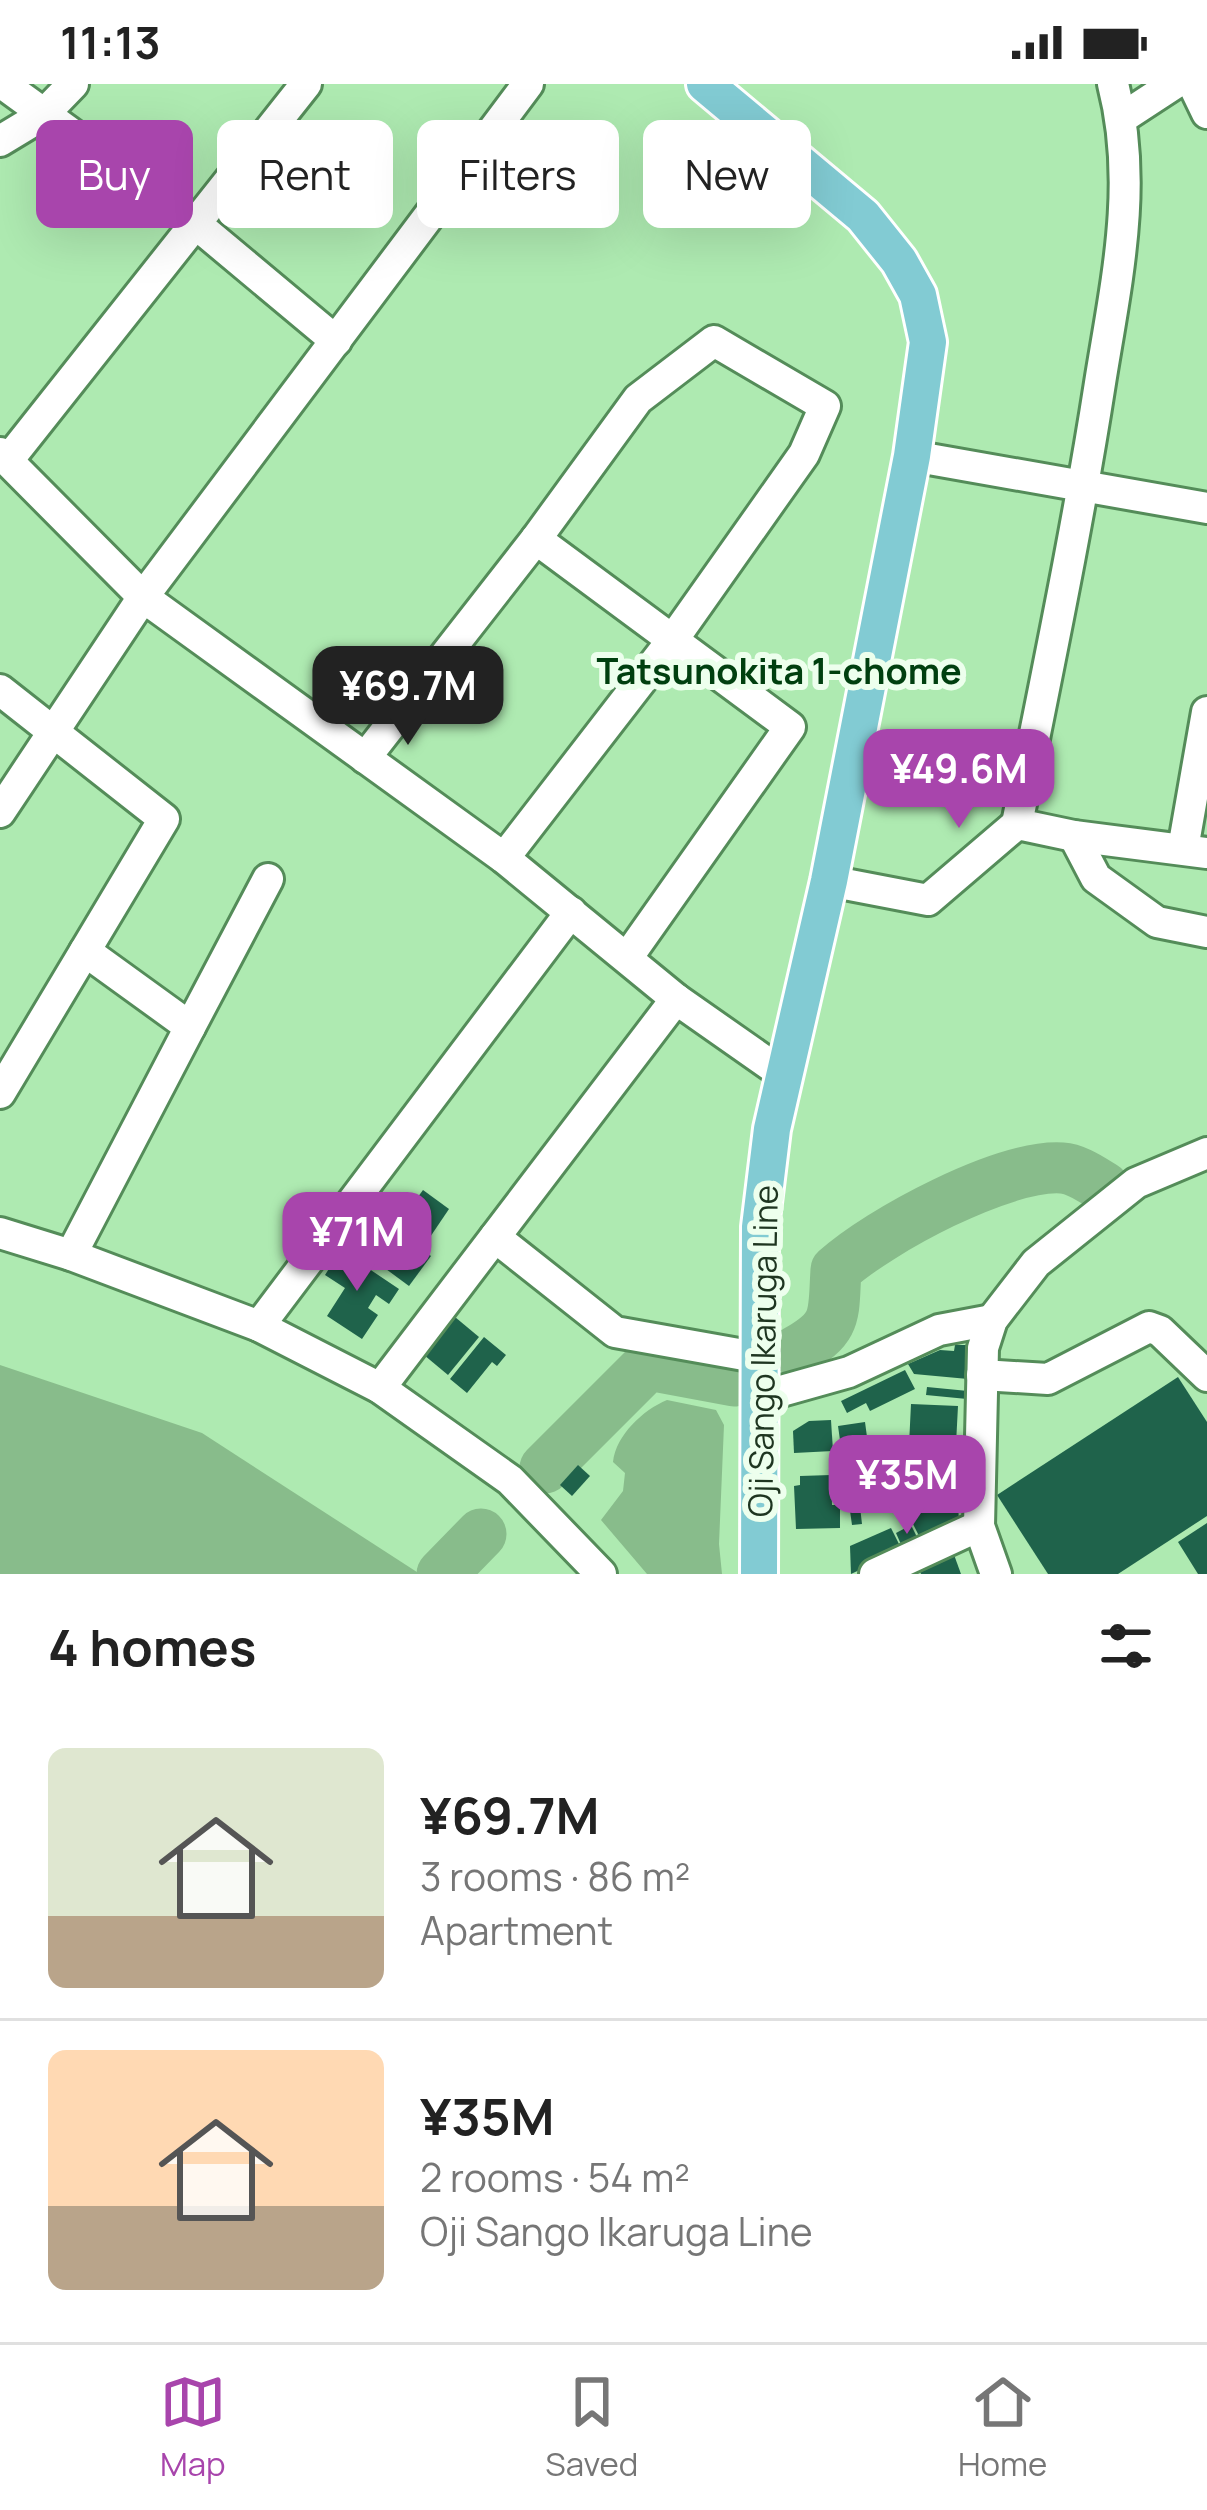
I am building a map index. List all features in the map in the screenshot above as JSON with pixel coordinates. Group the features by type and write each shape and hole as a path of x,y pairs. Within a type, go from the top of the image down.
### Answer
{"main road":[{"name":"Oji Sango Ikaruga Line","path":"705,84 863,216 899,261 918,295 928,342 912,456 829,881 772,1129 760,1228 758,1574"}],"street":[{"path":"3,84 196,224 336,341"},
{"path":"0,141 43,116 73,84"},
{"path":"306,84 4,456 143,597 504,858 676,998 783,1073"},
{"path":"0,812 143,597 528,84"},
{"path":"829,881 928,900 1017,824 1084,486 1126,214 1122,118 1113,84"},
{"path":"1122,118 1174,84"},
{"path":"1193,84 1207,113"},
{"path":"365,758 638,399 714,341 825,406 804,454 674,638 504,858"},
{"path":"912,456 1207,508"},
{"path":"536,539 790,727 627,958"},
{"path":"0,690 164,819 0,1093"},
{"path":"1017,824 1195,851 1207,712"},
{"path":"1074,836 1096,878 1157,922 1207,932"},
{"path":"71,1255 268,879"},
{"path":"259,1326 571,912"},
{"path":"85,951 190,1027"},
{"path":"380,1388 676,998"},
{"path":"996,1574 979,1526 983,1348 992,1320 1036,1263 1136,1183 1207,1153"},
{"path":"0,1234 71,1255 259,1326 380,1388 510,1480 601,1574"},
{"path":"495,1237 615,1332 761,1358"},
{"path":"760,1397 849,1372 939,1330 992,1320"},
{"path":"982,1375 1048,1379 1149,1327 1160,1330 1207,1376"},
{"path":"875,1574 979,1526"}],"shaded area":[{"path":"0,1365 202,1433 420,1574 0,1574"},
{"path":"667,1400 716,1410 724,1425 722,1574 647,1574 601,1520 623,1491 625,1473 613,1462 619,1442 640,1417"}],"building":[{"path":"423,1190 449,1209 424,1246 397,1226"},
{"path":"393,1228 431,1256 409,1286 371,1258"},
{"path":"341,1250 399,1289 389,1304 376,1295 368,1308 378,1315 362,1339 327,1316 345,1288 325,1275"},
{"path":"455,1317 479,1337 448,1375 424,1355"},
{"path":"484,1337 506,1355 497,1366 492,1362 467,1393 450,1379"},
{"path":"955,1345 971,1345 968,1379 914,1374 908,1364 940,1350 954,1351"},
{"path":"905,1370 915,1389 870,1411 866,1403 847,1413 841,1401"},
{"path":"1178,1377 1207,1422 1207,1516 1118,1574 1048,1574 997,1495"},
{"path":"927,1387 968,1391 967,1399 926,1395"},
{"path":"911,1404 958,1406 955,1463 917,1461 917,1466 903,1466"},
{"path":"831,1420 833,1451 794,1453 793,1431 809,1421"},
{"path":"865,1422 872,1474 862,1476 862,1524 852,1525 838,1426"},
{"path":"578,1465 590,1476 572,1496 560,1485"},
{"path":"956,1466 959,1522 921,1540 913,1524 910,1494 902,1496 900,1475"},
{"path":"831,1475 832,1505 840,1505 840,1528 796,1529 794,1486 800,1485 800,1476"},
{"path":"1207,1523 1207,1574 1198,1574 1178,1542"},
{"path":"911,1525 919,1541 903,1549 896,1533"},
{"path":"891,1528 902,1550 851,1574 850,1546"},
{"path":"953,1552 961,1574 921,1574 917,1565"}],"waterway":[{"path":"796,1351 827,1327 836,1270 911,1220 976,1188 1037,1170 1068,1169 1104,1187"},
{"path":"545,1468 648,1365 734,1381"},
{"path":"442,1574 481,1534"}],"district":[{"name":"Tatsunokita 1-chome","path":"779,671"}]}
